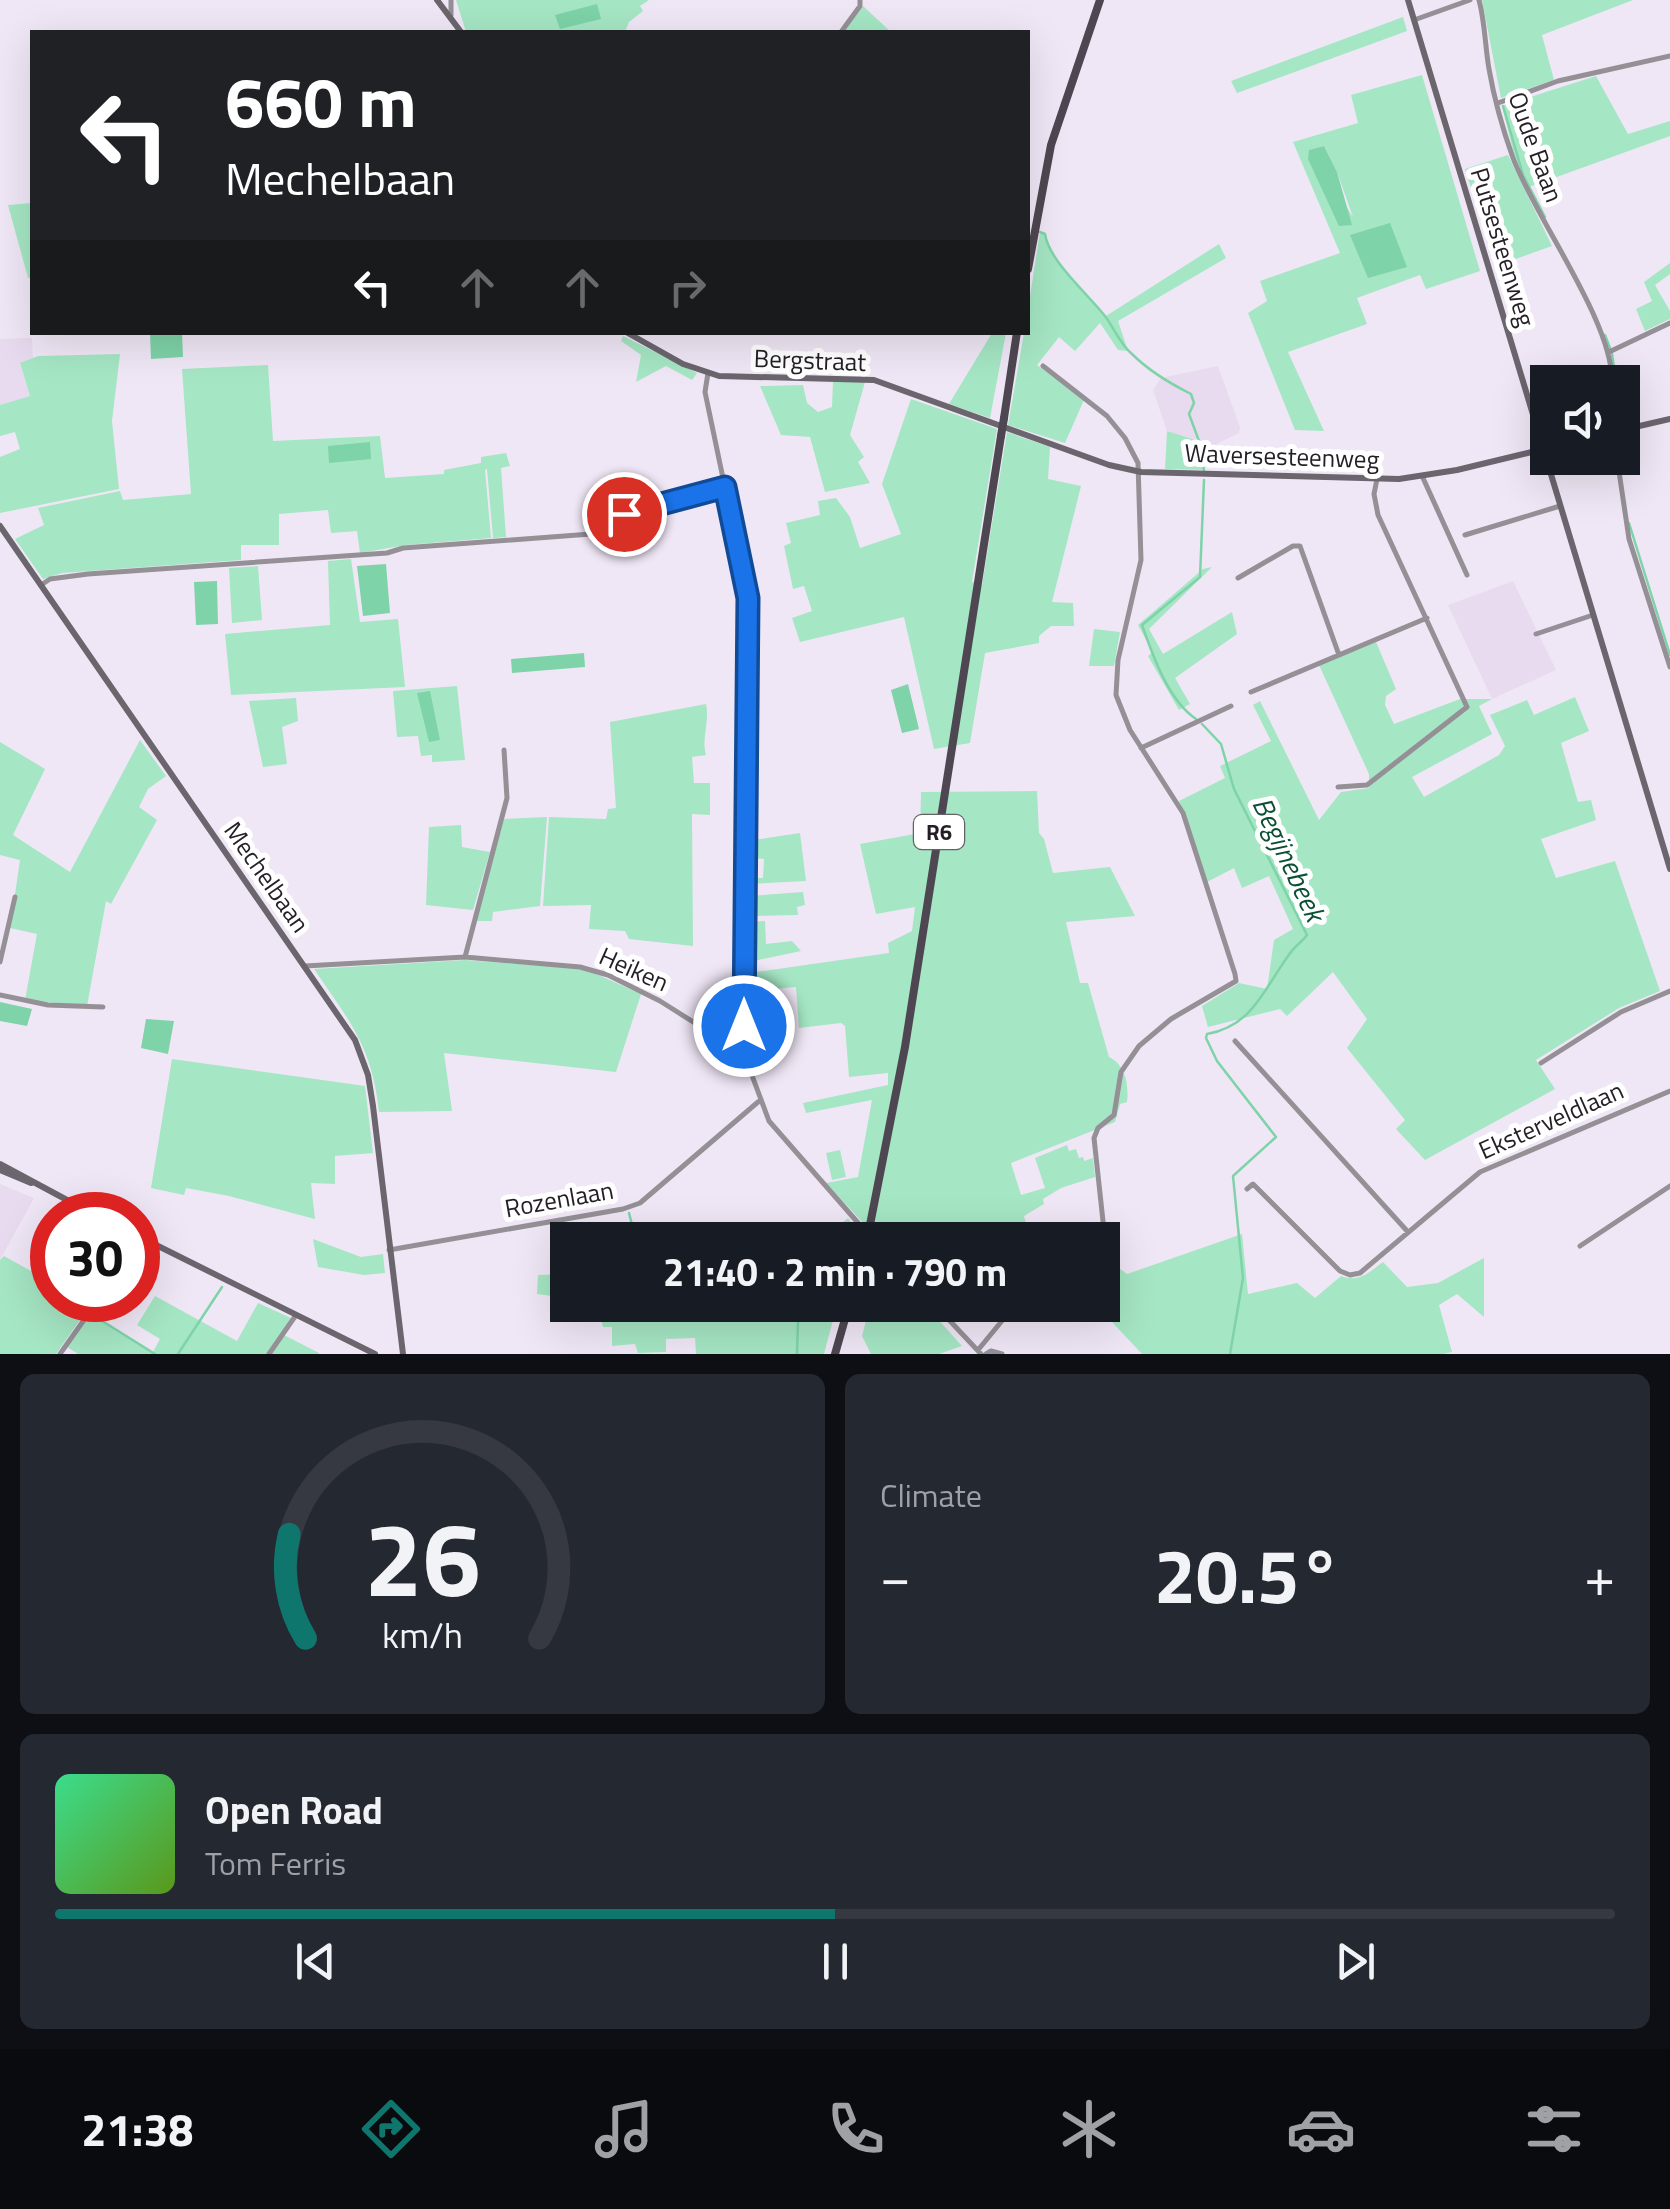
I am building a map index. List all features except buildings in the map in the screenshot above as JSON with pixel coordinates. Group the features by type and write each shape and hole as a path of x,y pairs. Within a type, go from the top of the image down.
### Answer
{"main road":[{"path":"1030,259 1048,156 1064,98 1100,0"},
{"name":"R6","path":"871,1222 905,1047 1017,335"},
{"path":"835,1354 844,1322"}],"street":[{"path":"437,0 460,30"},
{"path":"451,0 451,15"},
{"path":"842,30 860,6 860,0"},
{"name":"Putsesteenweg","path":"1408,0 1530,399"},
{"path":"1414,20 1470,0"},
{"name":"Oude Baan","path":"1479,0 1490,72 1521,178 1592,312 1610,365"},
{"path":"1498,104 1558,81 1670,56"},
{"path":"1608,352 1670,323"},
{"name":"Bergstraat","path":"631,335 682,364 708,373 732,378 874,380 1054,444"},
{"path":"1042,366 1116,426 1141,472 1141,560 1115,685 1120,708 1182,813 1236,981 1159,1028 1139,1046 1121,1072 1114,1116 1098,1128 1094,1138 1103,1222"},
{"path":"708,373 705,392 748,598 744,1054 769,1121 857,1222"},
{"path":"1640,426 1670,419"},
{"name":"Waversesteenweg","path":"1054,444 1141,472 1378,479 1423,478 1530,452"},
{"name":"Putsesteenweg","path":"1552,475 1670,870"},
{"path":"1620,475 1629,539 1670,667"},
{"path":"1423,478 1467,575"},
{"path":"1338,787 1367,785 1467,707 1378,514 1374,494 1378,479"},
{"path":"42,584 50,579 88,574 387,554 403,548 604,533 612,531 624,514 725,487"},
{"path":"1465,535 1560,506"},
{"name":"Mechelbaan","path":"0,526 354,1040 368,1074 403,1354"},
{"path":"1238,578 1300,546 1339,655"},
{"path":"1536,634 1593,615"},
{"path":"1251,692 1427,618"},
{"path":"1141,748 1231,706"},
{"path":"465,957 507,798 504,750"},
{"path":"1658,829 1670,824"},
{"path":"0,962 15,897"},
{"name":"Heiken","path":"305,966 465,957 580,967 608,975 660,1000 744,1054"},
{"path":"1541,1063 1621,1012 1670,991"},
{"path":"0,996 48,1005 103,1008"},
{"path":"1235,1042 1408,1233"},
{"name":"Eksterveldlaan","path":"1247,1189 1253,1184 1350,1276 1360,1273 1480,1172 1670,1091"},
{"name":"Rozenlaan","path":"390,1250 624,1209 640,1202 759,1101"},
{"path":"0,1167 48,1192"},
{"path":"1580,1246 1670,1186"},
{"path":"160,1249 375,1354"},
{"path":"270,1354 296,1314"},
{"path":"60,1354 83,1322"},
{"path":"952,1322 982,1353"},
{"path":"982,1353 999,1322"},
{"path":"982,1353 1002,1354"}],"shaded area":[{"path":"456,0 649,0 640,6 643,11 626,30 465,30"},
{"path":"1482,0 1633,0 1542,35 1554,80 1501,98"},
{"path":"597,4 601,19 560,29 555,15"},
{"path":"863,6 889,30 845,30"},
{"path":"1403,17 1407,31 1237,93 1231,81"},
{"path":"1422,75 1480,271 1426,289 1420,275 1357,298 1367,324 1288,352 1324,431 1295,430 1248,313 1267,301 1260,281 1340,253 1293,142 1358,123 1351,95","holes":["1324,146 1353,217 1310,150"]},
{"path":"1596,76 1628,134 1670,121 1670,136 1529,187 1515,158 1502,106"},
{"path":"1324,146 1337,172 1352,225 1339,226 1308,159 1309,150"},
{"path":"1508,155 1552,246 1496,266 1465,169"},
{"path":"30,203 30,278 28,278 8,205"},
{"path":"1390,223 1407,267 1368,278 1350,235"},
{"path":"1040,232 1045,234 1061,266 1106,316 1219,244 1226,258 1118,321 1128,351 1118,350 1100,323 1075,351 1059,337 1037,365 1084,400 1065,443 1008,425 1024,335 1030,335 1030,296"},
{"path":"1670,263 1670,274 1655,285 1670,311 1670,319 1645,331 1636,309 1652,301 1644,282"},
{"path":"150,335 182,335 183,357 151,359"},
{"path":"991,335 1006,335 990,418 949,404"},
{"path":"623,336 697,373 692,380 666,366 636,382 641,355 621,341"},
{"path":"32,338 33,360 20,364 30,396 0,405 0,339"},
{"path":"120,354 112,421 119,489 0,513 0,457 20,449 15,432 0,436 0,405 30,396 20,363 38,356"},
{"path":"268,365 273,441 380,436 385,478 444,474 444,470 481,463 481,457 506,453 510,466 501,468 506,537 493,538 487,469 491,538 360,553 357,531 331,533 328,510 279,514 279,545 241,545 241,560 62,573 43,579 15,539 44,525 38,508 120,491 123,500 191,494 182,369"},
{"path":"1218,366 1239,433 1208,448 1199,441 1167,431 1153,390 1161,378"},
{"path":"833,381 865,382 850,435 864,457 858,462 870,483 825,492 810,437 781,435 760,386 803,385 807,403 818,412 832,407"},
{"path":"911,399 997,429 972,582 982,585 1007,432 1050,447 1048,479 1081,486 1052,602 1073,603 1074,626 1051,626 1039,636 1039,643 985,653 970,743 934,749 904,617 800,642 792,618 812,611 804,586 793,589 784,546 791,543 786,523 820,515 818,501 836,498 850,517 860,548 901,534 882,484"},
{"path":"1167,431 1199,441 1204,470 1165,469"},
{"path":"370,442 371,459 329,463 328,446"},
{"path":"351,559 360,622 398,619 405,687 231,695 225,634 330,625 328,561"},
{"path":"386,564 390,613 363,616 357,566"},
{"path":"258,566 262,620 232,623 229,568"},
{"path":"1212,567 1149,629 1163,654 1232,612 1237,634 1175,678 1190,704 1179,710 1148,656 1153,652 1138,625 1203,569"},
{"path":"217,581 218,624 196,625 194,582"},
{"path":"1513,581 1556,670 1492,699 1448,605"},
{"path":"1094,629 1120,632 1114,666 1089,666"},
{"path":"1376,642 1396,689 1386,696 1385,705 1394,724 1460,699 1492,699 1479,706 1492,734 1412,777 1424,797 1499,755 1505,746 1490,715 1527,700 1534,715 1575,697 1589,731 1561,743 1578,802 1591,800 1596,820 1541,839 1556,878 1615,861 1660,991 1619,1008 1536,1060 1555,1089 1425,1160 1396,1129 1405,1120 1347,1048 1367,1019 1333,972 1287,1016 1280,1009 1208,1027 1202,1006 1239,983 1267,989 1274,940 1293,929 1269,876 1242,888 1234,868 1207,882 1179,801 1225,778 1220,766 1271,741 1253,705 1260,701 1319,820 1341,792 1369,788 1369,774 1319,665"},
{"path":"584,653 585,667 512,673 511,659"},
{"path":"908,684 919,729 902,733 891,690"},
{"path":"457,686 465,760 432,762 432,755 421,756 418,736 397,737 393,691"},
{"path":"430,691 440,740 429,742 417,693"},
{"path":"296,698 298,721 282,727 287,764 263,767 249,701"},
{"path":"706,704 706,755 692,757 694,783 710,783 710,815 692,814 693,946 629,939 625,931 589,929 591,905 543,906 549,817 606,819 608,809 616,808 610,722"},
{"path":"140,740 166,776 148,789 139,807 157,820 111,904 106,901 87,1006 25,1000 37,934 10,928 20,860 0,855 0,742 45,769 13,835 70,872"},
{"path":"1037,791 1039,833 1053,873 1110,867 1135,916 1066,922 1080,983 1088,983 1109,1057 1125,1076 1127,1102 1120,1104 1115,1122 1011,1163 1021,1195 1045,1188 1035,1158 1067,1145 1069,1151 1076,1149 1084,1161 1093,1158 1095,1177 1061,1188 1043,1199 1044,1204 1024,1216 1026,1222 862,1222 826,1183 858,1177 872,1100 806,1113 803,1103 888,1085 888,1073 849,1077 845,1026 841,1023 799,1028 796,987 750,991 749,973 889,953 888,943 912,931 915,907 876,914 860,844 920,833 921,792"},
{"path":"547,817 540,906 493,912 492,921 476,921 504,819"},
{"path":"461,825 462,847 490,852 473,910 426,905 429,827"},
{"path":"800,833 806,881 749,884 750,878 763,878 764,859 754,858 754,840"},
{"path":"803,892 805,905 797,907 798,915 748,916 749,896"},
{"path":"765,921 766,944 792,941 801,951 749,962 749,922"},
{"path":"465,960 585,969 641,994 616,1072 444,1053 452,1111 379,1112 365,1052 349,1020 314,969"},
{"path":"0,1002 32,1009 27,1026 0,1021"},
{"path":"146,1019 174,1021 168,1054 141,1048"},
{"path":"172,1059 365,1086 373,1153 335,1156 335,1184 311,1183 315,1219 229,1196 186,1188 184,1195 151,1188"},
{"path":"840,1150 846,1177 832,1180 826,1153"},
{"path":"0,1184 30,1196 30,1205 0,1260"},
{"path":"1242,1234 1248,1294 1297,1283 1315,1298 1341,1276 1359,1277 1383,1262 1407,1287 1438,1283 1484,1258 1484,1317 1457,1294 1439,1305 1452,1352 1443,1354 1142,1354 1112,1322 1120,1322 1120,1269 1127,1274"},
{"path":"313,1239 361,1257 383,1254 385,1273 364,1275 318,1267"},
{"path":"4,1256 30,1270 30,1322 79,1322 56,1354 0,1354 0,1260"},
{"path":"538,1275 550,1275 550,1296 537,1294"},
{"path":"160,1299 237,1341 258,1303 291,1318 267,1354 78,1354 67,1347 83,1322 104,1322 153,1352 160,1339 137,1325 160,1322"},
{"path":"602,1322 832,1322 824,1354 696,1354 695,1338 666,1339 666,1352 638,1353 635,1344 612,1346 612,1327 603,1327"},
{"path":"866,1322 940,1322 962,1346 939,1354 871,1354 862,1336"},
{"path":"284,1335 319,1353 319,1354 271,1354"}],"waterway":[{"path":"1503,106 1523,175 1545,217"},
{"name":"Begijnebeek","path":"1040,232 1045,234 1061,266 1105,316 1128,350 1152,371 1191,394 1194,403 1189,414 1204,470"},
{"path":"1605,335 1610,348"},
{"path":"1612,354 1614,365"},
{"name":"Begijnebeek","path":"1196,719 1170,689 1142,625 1200,577 1204,480"},
{"path":"1629,523 1670,655"},
{"name":"Begijnebeek","path":"1202,724 1221,744 1234,789 1307,935 1247,1014 1206,1038 1217,1061 1276,1137 1233,1176 1243,1278 1230,1354"},
{"path":"629,1213 631,1222"},
{"path":"178,1354 222,1287"},
{"path":"104,1322 155,1354"},
{"path":"797,1354 798,1322"}],"route":[{"path":"624,514 725,487 748,598 744,1026"}]}
